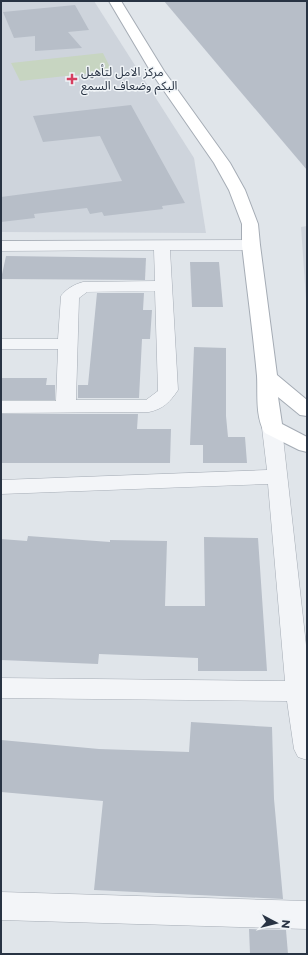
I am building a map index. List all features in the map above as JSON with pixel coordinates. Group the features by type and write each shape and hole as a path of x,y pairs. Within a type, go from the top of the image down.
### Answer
{"street":[{"path":"115,1 158,72 222,163 237,190 250,224 251,245 267,377 268,403 278,477 298,691 307,749"},
{"path":"1,407 149,406 158,402 164,396 168,390 162,245"},
{"path":"1,246 251,245"},
{"path":"66,407 67,344 70,296 75,291 83,287 92,286 164,286"},
{"path":"1,344 67,344"},
{"path":"267,377 307,410"},
{"path":"272,428 307,445"},
{"path":"1,487 278,477"},
{"path":"1,688 298,691"},
{"path":"1,906 307,915"}],"shaded area":[{"name":"مركز الامل لتأهيل البكم وضعاف السمع","path":"1,1 94,1 194,158 206,233 1,232"},
{"path":"307,226 307,313 301,227"}],"green space":[{"path":"103,53 112,71 20,81 11,63"}],"building":[{"path":"164,1 307,1 307,170 228,77"},
{"path":"75,5 89,30 68,32 82,48 35,51 35,36 14,38 3,12"},
{"path":"131,105 185,203 162,206 163,209 104,216 102,212 90,214 87,208 34,214 35,218 1,222 1,197 122,181 100,136 43,142 33,116"},
{"path":"6,256 146,258 145,280 1,279"},
{"path":"190,262 219,262 223,307 192,307"},
{"path":"97,293 144,293 143,310 152,310 150,339 142,339 139,398 78,398 78,385 88,385"},
{"path":"194,347 226,348 226,416 228,437 245,437 247,463 203,463 203,445 190,445"},
{"path":"1,378 47,378 46,385 55,385 55,400 1,400"},
{"path":"1,414 138,414 137,429 171,429 170,463 1,463"},
{"path":"28,536 110,542 110,540 167,541 165,606 205,606 204,537 258,538 267,671 198,671 198,658 99,654 98,664 1,660 1,539 27,541"},
{"path":"191,722 272,727 274,799 283,899 94,890 103,801 1,792 1,740 99,749 189,752"},
{"path":"249,929 286,930 288,954 250,954"}],"place":[{"name":"مركز الامل لتأهيل البكم وضعاف السمع","path":"72,79"}]}
